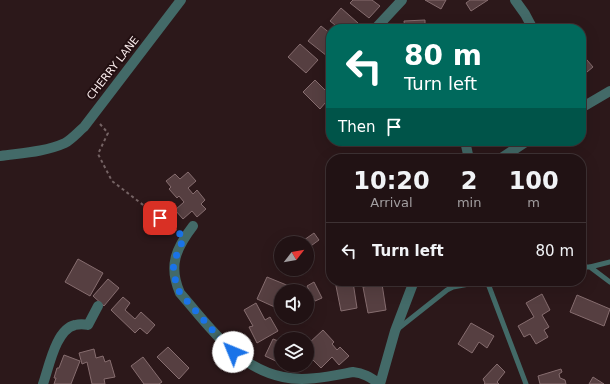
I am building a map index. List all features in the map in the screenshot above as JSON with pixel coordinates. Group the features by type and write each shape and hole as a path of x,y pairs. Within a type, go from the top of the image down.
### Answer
{"street":[{"name":"CHERRY LANE","path":"0,156 40,150 65,142 84,127 181,0"},
{"path":"380,24 402,0"},
{"path":"515,0 530,24"},
{"path":"586,105 610,91"},
{"path":"508,154 520,146"},
{"path":"192,226 184,237 173,264 176,284 180,293 233,352 266,372 283,378 300,379 353,372 370,377 380,384 395,331 412,286"},
{"path":"43,384 58,340 62,333 75,325 88,325 98,306"}],"lane":[{"path":"586,267 610,262"},
{"path":"590,267 610,282"},
{"path":"395,331 446,290 458,286"},
{"path":"488,286 526,384"}],"path":[{"path":"92,115 108,133 98,154 112,180 184,237"}],"building":[{"path":"353,0 372,0 380,6 369,18 350,3"},
{"path":"425,0 446,0 441,9"},
{"path":"470,0 488,0 471,11 466,3"},
{"path":"341,8 358,23 334,24 330,21"},
{"path":"425,20 425,24 404,24 404,21"},
{"path":"321,26 326,30 326,55 308,41"},
{"path":"300,44 318,60 306,73 288,57"},
{"path":"586,59 593,67 586,73"},
{"path":"315,80 326,91 326,102 320,109 303,92"},
{"path":"188,172 196,181 188,188 193,194 197,190 205,200 201,204 206,209 197,217 192,211 183,219 175,210 184,202 179,196 177,198 169,189 171,187 166,181 175,174 180,179"},
{"path":"314,233 319,240 314,244 314,236 310,236"},
{"path":"78,259 103,273 90,296 65,282"},
{"path":"267,277 284,284 274,284 274,307 257,299"},
{"path":"108,279 119,288 104,306 93,296"},
{"path":"314,282 322,298 315,301 314,284 310,284"},
{"path":"336,286 354,286 357,308 341,311"},
{"path":"382,286 386,310 368,313 363,287"},
{"path":"542,294 550,310 542,315 549,327 544,330 548,337 536,344 530,334 524,337 518,326 534,317 526,303"},
{"path":"577,295 610,309 604,326 570,312"},
{"path":"123,297 130,303 125,310 135,319 141,312 155,325 147,334 140,328 135,333 111,310"},
{"path":"256,303 265,320 270,317 278,331 257,343 249,327 253,326 244,310"},
{"path":"471,323 494,336 487,348 479,342 472,353 458,344"},
{"path":"323,330 334,342 332,344 337,350 340,347 349,356 339,365 332,357 321,368 314,361 314,338"},
{"path":"273,339 274,339 274,360 265,356"},
{"path":"168,347 189,368 179,379 157,357"},
{"path":"94,349 96,358 103,356 105,362 110,360 115,377 104,379 105,384 92,384 87,362 82,364 79,353"},
{"path":"64,355 80,361 71,384 54,384 57,368 59,368"},
{"path":"143,357 162,382 159,384 144,384 131,366"},
{"path":"497,364 505,372 497,382 499,384 484,384 483,379"},
{"path":"561,369 562,372 559,374 560,378 565,380 566,384 540,384 538,376"},
{"path":"593,377 604,384 589,384"}],"route":[{"path":"160,218 184,237 173,264 176,284 180,293 233,352"}]}
